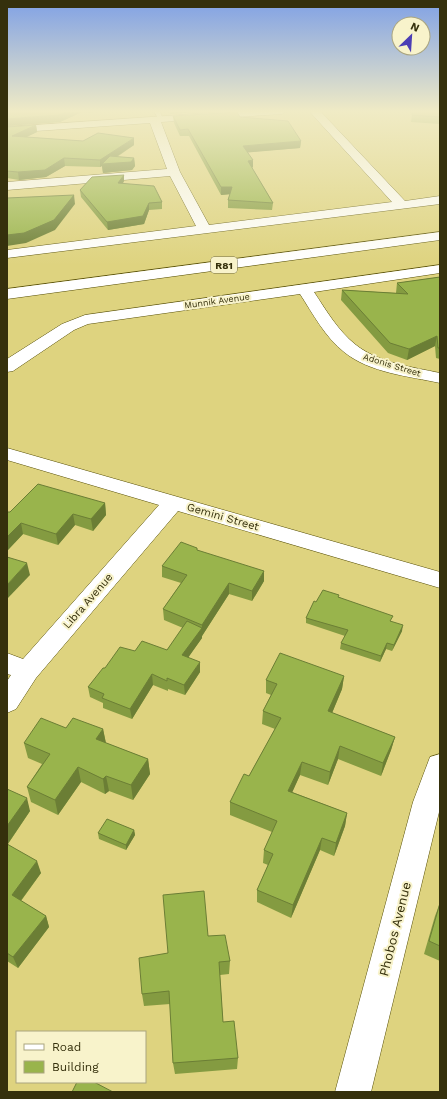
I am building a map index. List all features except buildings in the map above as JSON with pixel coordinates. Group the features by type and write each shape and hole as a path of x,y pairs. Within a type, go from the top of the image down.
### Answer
{"street":[{"path":"171,162 174,172 205,230"},
{"path":"362,162 402,205"},
{"path":"7,186 174,172"},
{"path":"7,254 440,200"},
{"name":"R81","path":"7,285 440,229"},
{"name":"R81","path":"7,294 440,236"},
{"name":"Munnik Avenue","path":"7,368 68,327 85,320 440,269"},
{"name":"Adonis Street","path":"304,288 336,333 348,347 358,354 400,369 440,378"},
{"name":"Gemini Street","path":"7,454 440,580"},
{"name":"Libra Avenue","path":"7,702 17,667 173,502"},
{"name":"Phobos Avenue","path":"354,1092 428,802 440,766"}]}
